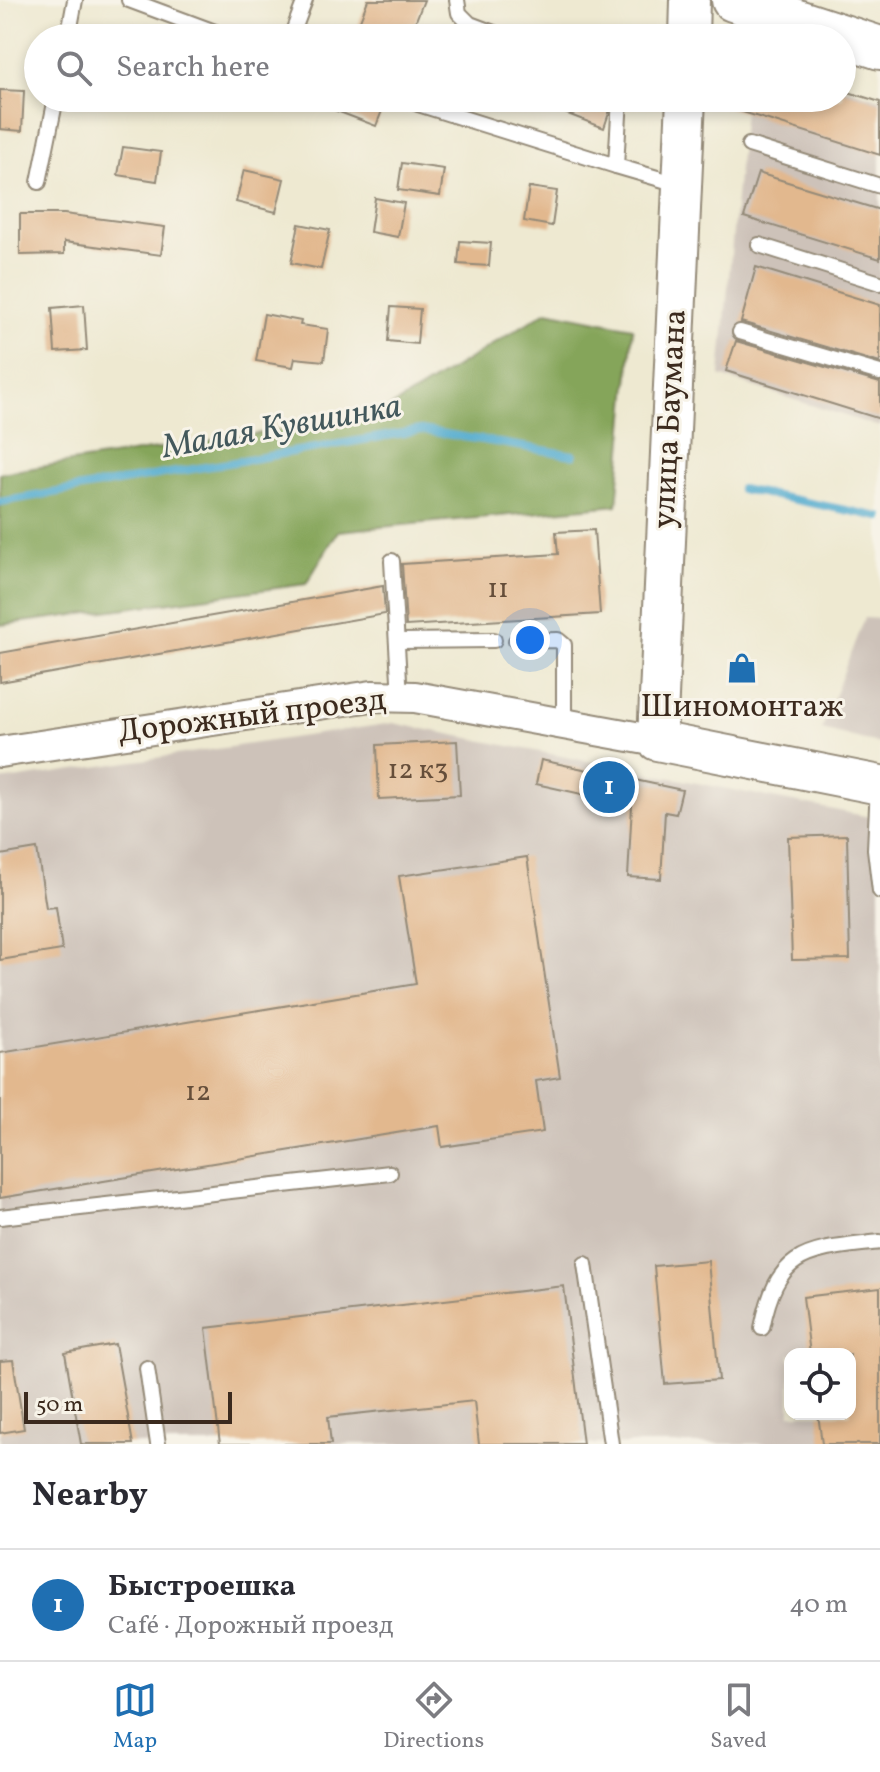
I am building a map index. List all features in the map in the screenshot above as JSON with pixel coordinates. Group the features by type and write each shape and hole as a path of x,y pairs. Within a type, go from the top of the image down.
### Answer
{"main road":[{"path":"733,0 806,24"},
{"path":"856,40 880,48"}],"street":[{"path":"689,24 690,0"},
{"name":"улица Баумана","path":"657,741 685,112"},
{"name":"Дорожный проезд","path":"0,752 372,696 415,697 879,785"}],"lane":[{"path":"71,24 75,0"},
{"path":"129,0 193,24"},
{"path":"296,24 305,0"},
{"path":"457,0 459,13 470,24"},
{"path":"39,182 53,112"},
{"path":"444,112 682,185"},
{"path":"616,166 619,112"},
{"path":"749,145 880,186"},
{"path":"759,245 880,283"},
{"path":"740,332 880,373"},
{"path":"392,561 400,697"},
{"path":"399,641 494,640"},
{"path":"516,641 558,640 564,645 564,724"},
{"path":"879,785 875,849 880,891"},
{"path":"0,1217 390,1173"},
{"path":"762,1328 767,1299 779,1276 794,1260 817,1250 880,1242"},
{"path":"585,1264 611,1444"},
{"path":"147,1368 158,1444"}],"shaded area":[{"path":"856,91 880,99 880,427 720,376 744,112 856,112"},
{"path":"864,618 880,619 880,744 822,729"},
{"path":"393,723 880,819 880,1444 0,1444 0,781"}],"green space":[{"path":"547,311 633,328 617,505 338,531 306,584 0,625 0,473 378,415"}],"building":[{"path":"368,0 424,0 415,24 359,24"},
{"path":"0,90 24,91 22,131 0,129"},
{"path":"856,94 880,102 880,155 743,112 856,112"},
{"path":"339,112 382,112 376,126"},
{"path":"562,112 609,112 604,128"},
{"path":"123,147 161,152 157,181 118,175"},
{"path":"402,163 444,169 440,196 398,190"},
{"path":"244,170 284,179 276,212 236,202"},
{"path":"758,173 880,210 880,259 744,217"},
{"path":"529,187 557,191 552,226 524,221"},
{"path":"375,198 404,203 398,237 370,232"},
{"path":"20,214 64,214 165,227 161,255 64,242 64,254 20,255"},
{"path":"299,224 330,230 321,269 291,263"},
{"path":"460,241 491,243 489,266 458,264"},
{"path":"756,267 880,305 880,363 741,322"},
{"path":"84,305 87,350 55,352 52,308"},
{"path":"391,307 420,309 417,344 388,341"},
{"path":"264,314 301,321 300,325 328,329 324,361 295,358 293,367 256,361"},
{"path":"736,341 880,383 880,419 726,371"},
{"path":"594,530 600,614 406,626 402,564 558,554 556,532"},
{"path":"383,586 385,614 0,682 0,653"},
{"path":"457,741 460,795 379,799 377,745"},
{"path":"541,760 682,790 676,814 665,812 661,879 628,877 632,805 536,784"},
{"path":"847,835 850,959 792,960 788,837"},
{"path":"37,849 46,908 56,907 62,950 0,960 0,855"},
{"path":"527,857 560,1077 536,1081 543,1132 442,1147 439,1126 0,1198 0,1053 416,984 399,876"},
{"path":"708,1261 719,1380 665,1384 654,1266"},
{"path":"564,1286 583,1444 479,1444 474,1401 328,1417 331,1444 220,1444 206,1328"},
{"path":"880,1288 880,1444 822,1444 819,1420 856,1420 856,1348 809,1348 803,1297"},
{"path":"115,1344 133,1444 81,1444 65,1353"},
{"path":"13,1360 24,1429 0,1433 0,1361"}],"waterway":[{"name":"Малая Кувшинка","path":"0,502 421,430 573,455"},
{"name":"Малая Кувшинка","path":"741,489 880,517"}],"place":[{"name":"Шиномонтаж","path":"742,668"},
{"name":"Быстроешка","path":"609,787"}]}
